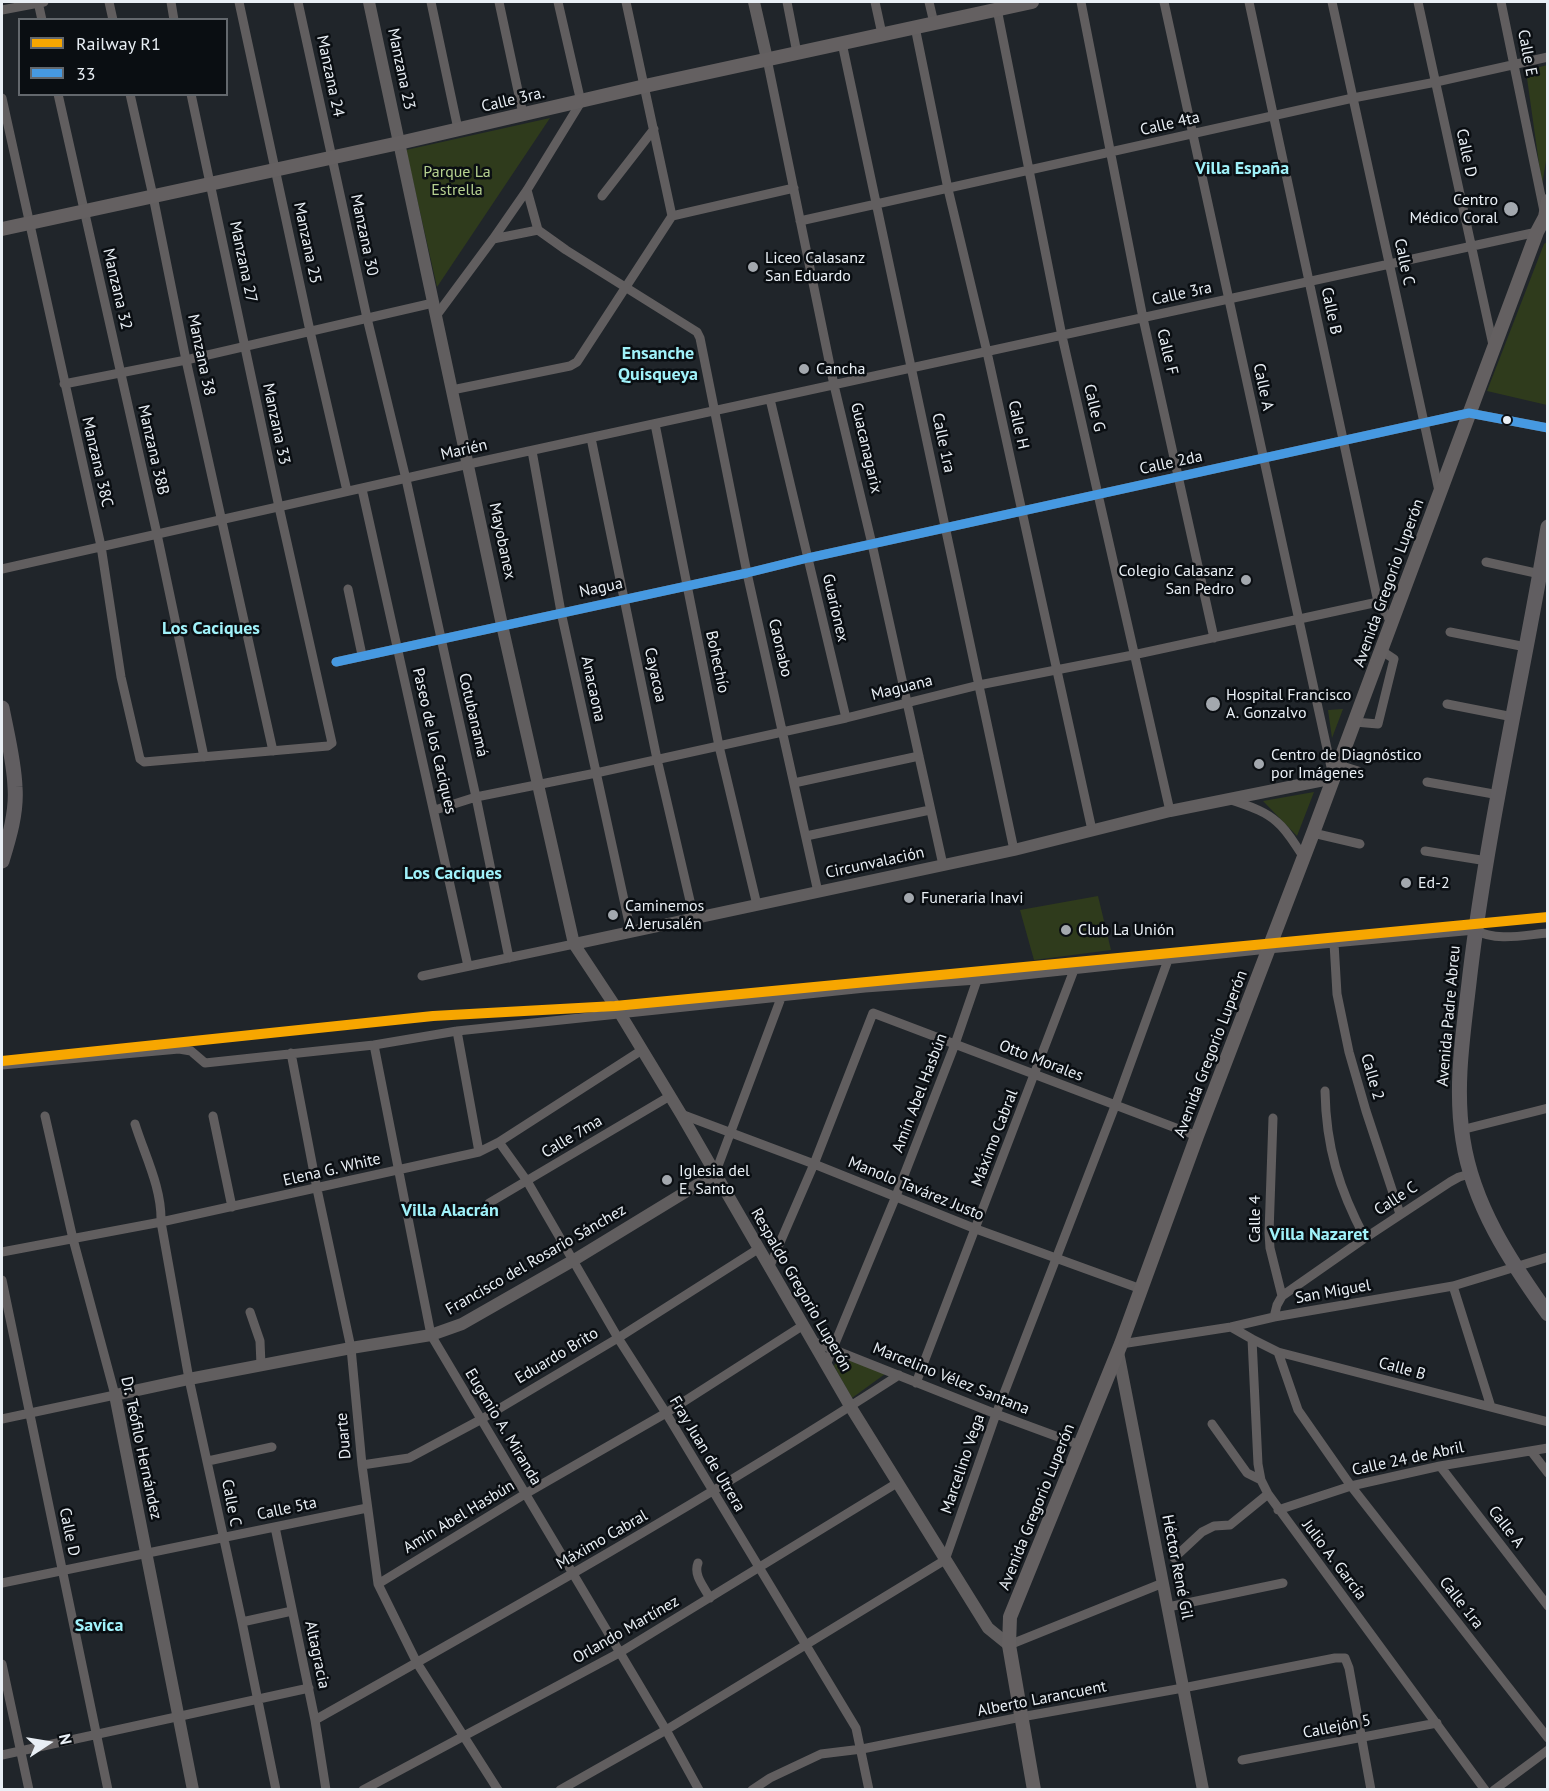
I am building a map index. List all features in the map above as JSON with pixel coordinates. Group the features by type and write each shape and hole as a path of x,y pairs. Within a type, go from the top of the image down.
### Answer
{"main road":[{"name":"Calle 3ra.","path":"2,229 934,23 989,7 1032,2"},
{"name":"Avenida Gregorio Luperón","path":"1034,1790 1009,1645 1010,1617 1119,1348 1382,651 1494,346 1543,225 1548,201"},
{"name":"Avenida Padre Abreu","path":"1548,527 1475,930 1458,1073 1461,1130 1470,1174 1493,1229 1515,1268 1548,1314"},
{"path":"2,708 15,788 11,830 2,861"}],"street":[{"path":"2,10 40,2 42,18"},
{"path":"109,2 113,18"},
{"path":"171,2 174,18"},
{"name":"Manzana 25","path":"239,2 347,491"},
{"name":"Manzana 24","path":"298,2 332,157"},
{"name":"Manzana 23","path":"369,2 399,143"},
{"path":"430,2 458,129"},
{"path":"499,2 523,114"},
{"path":"436,316 493,239 581,102 558,2"},
{"path":"626,2 672,216"},
{"name":"Guacanagarix","path":"754,2 834,385 872,544 943,865"},
{"path":"787,2 797,52"},
{"path":"875,2 882,34"},
{"path":"929,2 934,23"},
{"name":"Calle F","path":"1081,2 1143,318 1215,638"},
{"name":"Calle A","path":"1164,2 1299,620 1336,771"},
{"name":"Calle B","path":"1249,2 1378,602 1392,623"},
{"name":"Calle C","path":"1332,2 1440,494"},
{"name":"Calle D","path":"1418,2 1494,346"},
{"name":"Calle E","path":"1501,2 1543,225"},
{"name":"Calle G","path":"989,7 1030,170 1062,336 1170,812"},
{"name":"Calle H","path":"915,27 948,189 987,352 1092,830"},
{"name":"Calle 1ra","path":"842,43 1014,850"},
{"name":"Calle 4ta","path":"800,221 1548,57"},
{"name":"Manzana 32","path":"58,96 120,373"},
{"path":"130,96 153,196"},
{"name":"Manzana 27","path":"191,96 245,346"},
{"name":"Manzana 38C","path":"2,99 101,546 121,677 140,759 144,762 204,757"},
{"path":"602,196 654,129"},
{"name":"Mayobanex","path":"399,143 502,625 574,944"},
{"name":"Manzana 30","path":"332,157 367,318 406,479"},
{"path":"452,390 570,366 577,362 672,216 794,188"},
{"path":"493,239 538,230 526,190"},
{"name":"Manzana 38","path":"153,196 186,360 273,751"},
{"name":"Calle 3ra","path":"834,385 1472,247 1543,225"},
{"name":"Caonabo","path":"538,230 697,332 703,345 747,573 818,892"},
{"path":"64,384 186,360 433,303"},
{"name":"Manzana 33","path":"245,346 332,743 328,746 273,751"},
{"name":"Manzana 38B","path":"120,373 204,757"},
{"name":"Marién","path":"2,569 834,385"},
{"name":"Guarionex","path":"770,399 846,718"},
{"name":"Calle 2da","path":"872,544 1469,413 1548,428"},
{"name":"Bohechío","path":"655,424 719,746 757,905"},
{"name":"Cayacoa","path":"591,438 657,759 694,918"},
{"name":"Anacaona","path":"532,451 561,612 631,932"},
{"name":"Cotubanamá","path":"406,479 509,958"},
{"name":"Paseo de los Caciques","path":"362,489 468,966"},
{"name":"Nagua","path":"336,662 872,544"},
{"path":"1486,562 1540,574"},
{"path":"348,588 362,655"},
{"name":"Maguana","path":"435,810 476,797 846,718 979,685 1215,638 1378,602"},
{"path":"1450,632 1526,647"},
{"path":"1355,722 1378,724 1394,659 1382,651"},
{"path":"1447,705 1513,717"},
{"path":"204,757 273,751"},
{"path":"794,783 918,756"},
{"path":"1336,771 1358,771"},
{"name":"Circunvalación","path":"422,976 1014,850 1336,771"},
{"path":"1427,782 1499,795"},
{"path":"1229,799 1262,812 1276,821 1287,832 1303,856"},
{"path":"806,836 930,810"},
{"path":"1313,833 1360,844"},
{"path":"1425,850 1487,861"},
{"path":"2,1065 179,1049 191,1051 205,1063 374,1045 457,1031 865,988 977,980 1475,930 1486,936 1497,937 1548,933"},
{"name":"Calle 2","path":"1334,943 1336,994 1349,1052 1400,1214"},
{"name":"Respaldo Gregorio Luperón","path":"574,944 621,1015 681,1114 802,1326 897,1483 988,1628 1009,1645"},
{"name":"Marcelino Vega","path":"945,1560 996,1414 1057,1260 1168,960"},
{"name":"Máximo Cabral","path":"916,1383 1074,970"},
{"name":"Amín Abel Hasbún","path":"826,1365 896,1196 955,1044 977,980"},
{"path":"715,1173 781,998"},
{"name":"Otto Morales","path":"814,1164 873,1013 1197,1137"},
{"path":"457,1031 479,1152"},
{"name":"Eugenio A. Miranda","path":"374,1045 431,1335 666,1730 699,1790"},
{"name":"Elena G. White","path":"2,1252 161,1222 479,1152 499,1142 642,1050"},
{"name":"Duarte","path":"291,1053 351,1348 367,1508 378,1584 417,1663 498,1790"},
{"path":"1325,1091 1328,1141 1351,1212 1365,1238"},
{"name":"Calle 7ma","path":"489,1203 670,1096"},
{"path":"1461,1130 1548,1108"},
{"name":"Manolo Tavárez Justo","path":"681,1114 730,1131 1057,1260 1141,1289"},
{"name":"Dr. Teófilo Hernández","path":"45,1116 73,1239 115,1395 193,1790"},
{"path":"213,1116 232,1207"},
{"name":"Calle 4","path":"1273,1118 1269,1233 1274,1267 1282,1296"},
{"name":"Calle C","path":"135,1124 157,1188 189,1379 276,1790"},
{"name":"Fray Juan de Utrera","path":"499,1142 527,1180 618,1338 666,1413 856,1728 869,1790"},
{"path":"769,1268 814,1164"},
{"name":"Francisco del Rosario Sánchez","path":"2,1419 189,1379 431,1335 462,1324 574,1260 715,1173"},
{"name":"Calle C","path":"1282,1296 1400,1214 1459,1177 1470,1174"},
{"name":"Eduardo Brito","path":"362,1464 409,1458 480,1420 618,1338 758,1249"},
{"name":"San Miguel","path":"1119,1348 1274,1317 1453,1286 1548,1257"},
{"name":"Calle D","path":"2,1280 108,1790"},
{"path":"1453,1286 1491,1407"},
{"path":"1274,1317 1282,1296"},
{"path":"250,1312 260,1341 261,1365"},
{"name":"Amín Abel Hasbún","path":"378,1584 525,1494 666,1413 802,1326"},
{"path":"1231,1327 1251,1339"},
{"name":"Calle B","path":"1251,1339 1278,1352 1548,1422"},
{"name":"Julio A. García","path":"1251,1339 1258,1464 1261,1480 1268,1494 1485,1790"},
{"name":"Marcelino Vélez Santana","path":"812,1341 1080,1445"},
{"name":"Héctor René Gil","path":"1119,1348 1203,1790"},
{"name":"Calle 1ra","path":"1278,1352 1298,1410 1352,1486 1548,1738"},
{"name":"Máximo Cabral","path":"315,1720 574,1574 712,1492 899,1375"},
{"path":"1212,1424 1247,1473 1261,1480"},
{"path":"208,1461 272,1447"},
{"name":"Calle 24 de Abril","path":"1278,1510 1352,1486 1440,1466 1548,1448"},
{"path":"1531,1451 1548,1473"},
{"name":"Calle A","path":"1440,1466 1548,1606"},
{"name":"Orlando Martínez","path":"363,1790 619,1653 897,1483"},
{"path":"1174,1558 1202,1532 1214,1526 1230,1525 1268,1494"},
{"name":"Calle 5ta","path":"2,1583 367,1508"},
{"name":"Altagracia","path":"275,1527 309,1688 326,1790"},
{"path":"560,1790 666,1730 945,1560"},
{"path":"698,1563 696,1574 710,1598"},
{"path":"1009,1645 1163,1583"},
{"path":"1168,1607 1283,1583"},
{"path":"242,1622 292,1611"},
{"name":"Alberto Larancuent","path":"752,1790 770,1778 821,1754 862,1749 1335,1658 1345,1658 1349,1668 1362,1737"},
{"path":"2,1664 29,1790"},
{"path":"2,1755 309,1688"},
{"name":"Callejón 5","path":"1242,1760 1437,1723"},
{"path":"1362,1737 1371,1790"},
{"path":"1494,1790 1548,1750"}],"green space":[{"path":"1547,65 1548,149 1542,185 1526,71"},
{"name":"Parque La Estrella","path":"550,118 437,287 406,150"},
{"path":"1547,242 1547,405 1487,391 1544,244"},
{"path":"1343,709 1332,738 1328,710"},
{"path":"1314,792 1297,836 1263,801"},
{"name":"Club La Unión","path":"1098,896 1111,950 1034,960 1020,910"},
{"path":"839,1355 885,1374 852,1398 834,1366"}],"rail line":[{"name":"R1","path":"2,1061 433,1016 615,1006 1548,917"}],"transit line":[{"name":"33","path":"336,662 1469,413 1548,428"}],"place":[{"name":"Centro Médico Coral","path":"1511,209"},
{"name":"Liceo Calasanz San Eduardo","path":"753,267"},
{"name":"Cancha","path":"804,369"},
{"name":"Colegio Calasanz San Pedro","path":"1246,580"},
{"name":"Hospital Francisco A. Gonzalvo","path":"1213,704"},
{"name":"Centro de Diagnóstico por Imágenes","path":"1259,764"},
{"name":"Ed-2","path":"1406,883"},
{"name":"Funeraria Inavi","path":"909,898"},
{"name":"Caminemos A Jerusalén","path":"613,915"},
{"name":"Club La Unión","path":"1066,930"},
{"name":"Iglesia del E. Santo","path":"667,1180"}],"district":[{"name":"Villa España","path":"1242,169"},
{"name":"Ensanche Quisqueya","path":"658,364"},
{"name":"Los Caciques","path":"211,629"},
{"name":"Los Caciques","path":"453,874"},
{"name":"Villa Alacrán","path":"450,1211"},
{"name":"Villa Nazaret","path":"1319,1235"},
{"name":"Savica","path":"99,1626"}]}
